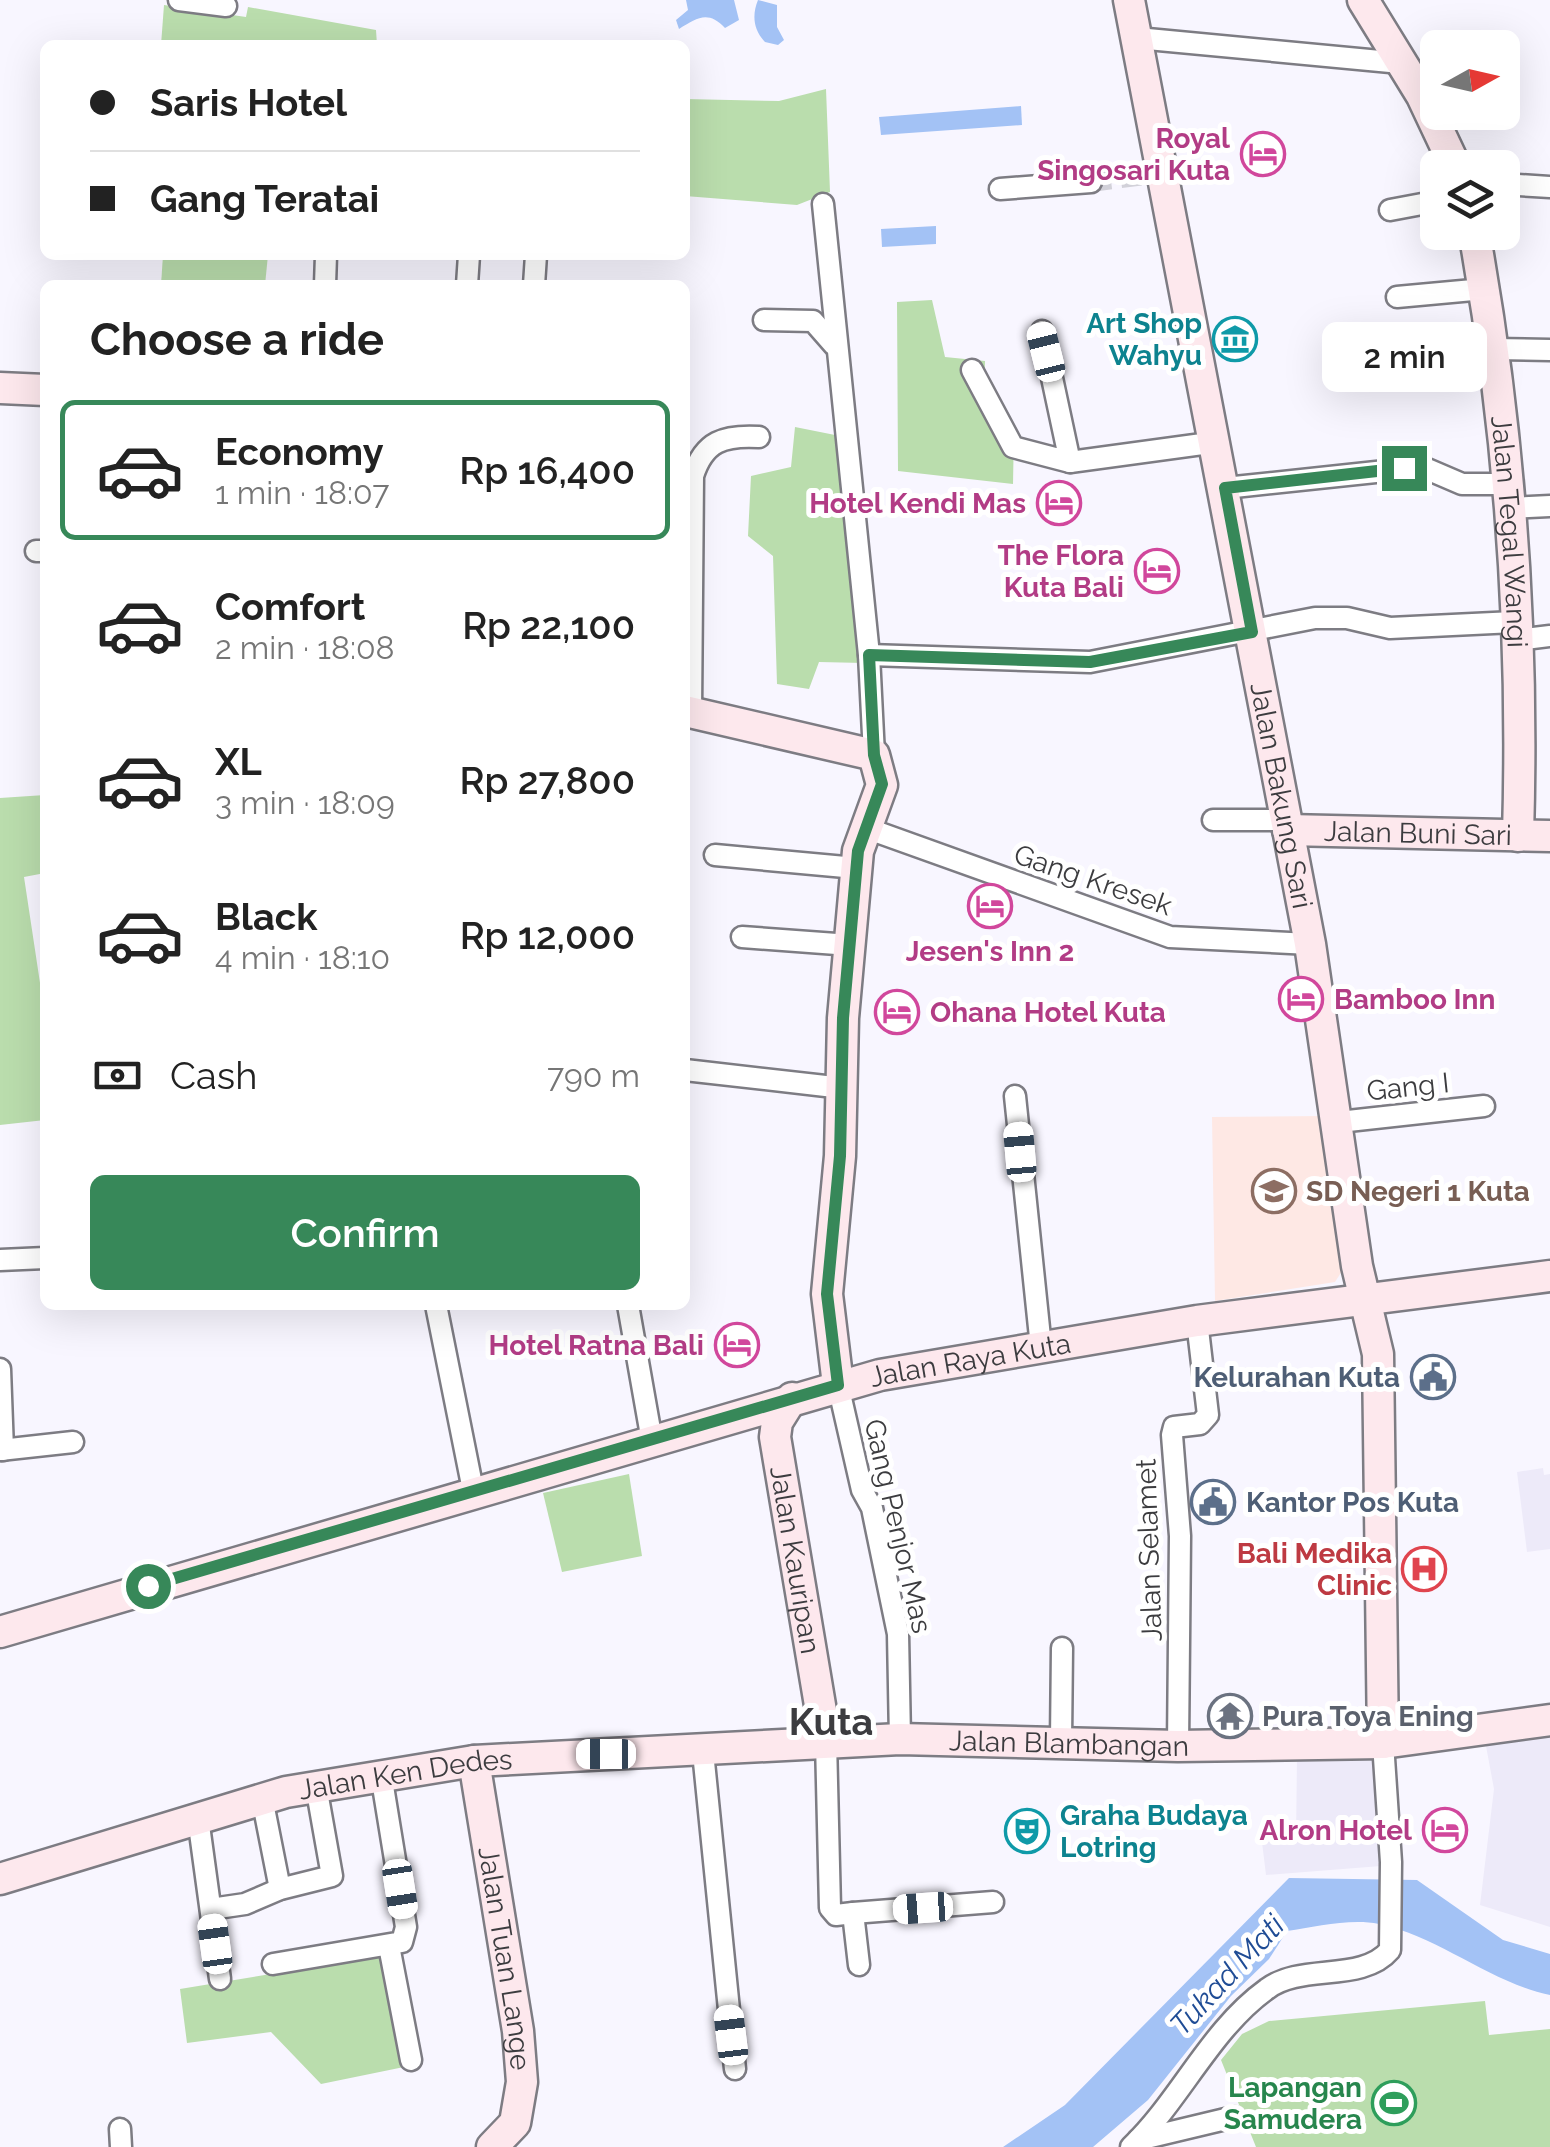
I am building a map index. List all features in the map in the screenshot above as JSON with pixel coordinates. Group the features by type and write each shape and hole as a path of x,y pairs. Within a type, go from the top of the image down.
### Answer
{"main road":[{"name":"Jalan Bakung Sari","path":"1129,0 1158,174 1217,442 1310,944 1366,1300 1378,1354 1383,1742"},
{"path":"1362,0 1422,96 1448,150"},
{"name":"Jalan Tegal Wangi","path":"1477,250 1494,350 1507,496 1516,631 1518,836"},
{"path":"0,388 40,390"},
{"path":"690,712 874,755 882,784 856,868 850,946 827,1294 838,1385"},
{"name":"Jalan Buni Sari","path":"1287,825 1550,836"},
{"name":"Jalan Raya Kuta","path":"4,1626 838,1385 1197,1321 1550,1276"},
{"name":"Jalan Kauripan","path":"792,1398 777,1422 775,1438 826,1741"},
{"name":"Jalan Kauripan","path":"746,1410 775,1438"},
{"name":"Jalan Blambangan","path":"826,1741 1061,1740 1178,1746 1383,1742 1550,1720"},
{"name":"Jalan Ken Dedes","path":"0,1879 262,1798 381,1774 474,1761 703,1752 826,1741"},
{"name":"Jalan Tuan Lange","path":"474,1761 522,2082 515,2123 492,2147"}],"street":[{"path":"179,0 226,6"},
{"path":"1137,38 1401,63"},
{"path":"1000,189 1091,182"},
{"path":"1520,185 1550,187"},
{"path":"824,204 834,346 869,655 874,755"},
{"path":"1390,210 1420,205"},
{"path":"1397,297 1484,289"},
{"path":"764,320 813,321 834,346"},
{"path":"1042,331 1070,462"},
{"path":"1494,350 1550,350"},
{"path":"972,370 1013,448 1070,462 1217,442"},
{"path":"690,618 693,476 708,446 720,438 759,437"},
{"path":"1225,488 1404,468 1427,469 1462,484 1550,506"},
{"path":"869,655 1090,662 1315,618 1347,618 1390,628 1516,631 1550,636"},
{"path":"1213,820 1287,825"},
{"name":"Gang Kresek","path":"866,828 1170,937 1310,944"},
{"path":"715,856 856,868"},
{"path":"742,937 850,946"},
{"path":"690,1071 843,1088"},
{"path":"1016,1096 1042,1346"},
{"name":"Gang I","path":"1338,1122 1484,1106"},
{"path":"0,1260 40,1258"},
{"path":"437,1310 473,1490"},
{"path":"629,1310 652,1441"},
{"name":"Jalan Selamet","path":"1178,1746 1180,1536 1172,1435 1174,1427 1200,1424 1208,1415 1197,1321"},
{"path":"0,1368 1,1450 73,1442"},
{"name":"Gang Penjor Mas","path":"838,1385 862,1490 872,1508 898,1634 900,1739"},
{"path":"1061,1740 1062,1648"},
{"path":"826,1741 830,1908 836,1915 993,1902"},
{"path":"1134,2144 1218,2038 1268,1988 1286,1979 1375,1963 1393,1943 1383,1742"},
{"path":"703,1752 735,2069"},
{"path":"273,1964 402,1942 406,1927 381,1774"},
{"path":"210,1909 245,1904 280,1889 332,1876 316,1786"},
{"path":"262,1798 280,1889"},
{"path":"198,1818 220,1979"},
{"path":"853,1913 859,1964"},
{"path":"389,1946 412,2060"},
{"path":"1134,2144 1234,2117"}],"shaded area":[{"name":"SD Negeri 1 Kuta","path":"1326,1116 1346,1265 1335,1282 1215,1301 1212,1117"},
{"path":"1543,1468 1544,1475 1550,1474 1550,1549 1527,1552 1517,1472"},
{"path":"1550,1732 1550,1927 1480,1905 1494,1789 1486,1746"},
{"path":"1375,1754 1381,1866 1266,1875 1262,1842 1296,1841 1297,1756"}],"green space":[{"path":"164,5 246,17 248,7 376,30 377,40 161,40"},
{"path":"826,89 830,192 797,205 690,196 690,99 779,101"},
{"path":"163,260 268,260 266,280 161,280"},
{"path":"932,300 945,357 985,361 984,404 1014,429 1013,484 898,471 897,302"},
{"path":"795,427 840,436 864,663 819,662 809,689 777,684 773,556 748,536 751,476 791,467"},
{"path":"40,795 40,874 24,877 40,983 40,1121 0,1125 0,798"},
{"path":"629,1474 642,1556 562,1572 543,1493"},
{"path":"386,1955 404,2067 321,2084 271,2032 187,2043 180,1989"},
{"name":"Lapangan Samudera","path":"1485,2001 1489,2035 1550,2029 1550,2147 1256,2147 1221,2060 1242,2034 1269,2021"}],"water":[{"path":"686,0 734,0 739,20 725,28 713,19 702,18 679,29 676,20 688,10"},
{"path":"758,0 777,5 777,27 784,40 778,45 765,42 758,32 754,16"},
{"path":"1021,106 1022,125 881,135 879,117"},
{"path":"936,226 936,244 882,247 881,229"},
{"name":"Tukad Mati","path":"1289,1878 1417,1880 1503,1940 1550,1954 1550,1995 1506,1980 1423,1939 1379,1924 1345,1923 1287,1931 1269,1959 1231,1996 1148,2100 1093,2147 1003,2147 1065,2105"}],"tunnel":[{"path":"1091,182 1152,174"}],"place":[{"name":"Royal Singosari Kuta","path":"1263,154"},
{"name":"Art Shop Wahyu","path":"1235,339"},
{"name":"Hotel Kendi Mas","path":"1059,503"},
{"name":"The Flora Kuta Bali","path":"1157,571"},
{"name":"Jesen's Inn 2","path":"990,906"},
{"name":"Bamboo Inn","path":"1301,999"},
{"name":"Ohana Hotel Kuta","path":"897,1012"},
{"name":"SD Negeri 1 Kuta","path":"1274,1191"},
{"name":"Hotel Ratna Bali","path":"737,1345"},
{"name":"Kelurahan Kuta","path":"1433,1377"},
{"name":"Kantor Pos Kuta","path":"1213,1502"},
{"name":"Bali Medika Clinic","path":"1424,1569"},
{"name":"Pura Toya Ening","path":"1230,1716"},
{"name":"Alron Hotel","path":"1445,1830"},
{"name":"Graha Budaya Lotring","path":"1027,1831"},
{"name":"Lapangan Samudera","path":"1394,2103"}],"district":[{"name":"Kuta","path":"831,1721"}],"route":[{"path":"148,1586 838,1385 829,1336 827,1294 840,1156 843,1018 858,851 882,784 880,764 874,755 869,655 1090,662 1252,632 1225,488 1404,468"}]}
